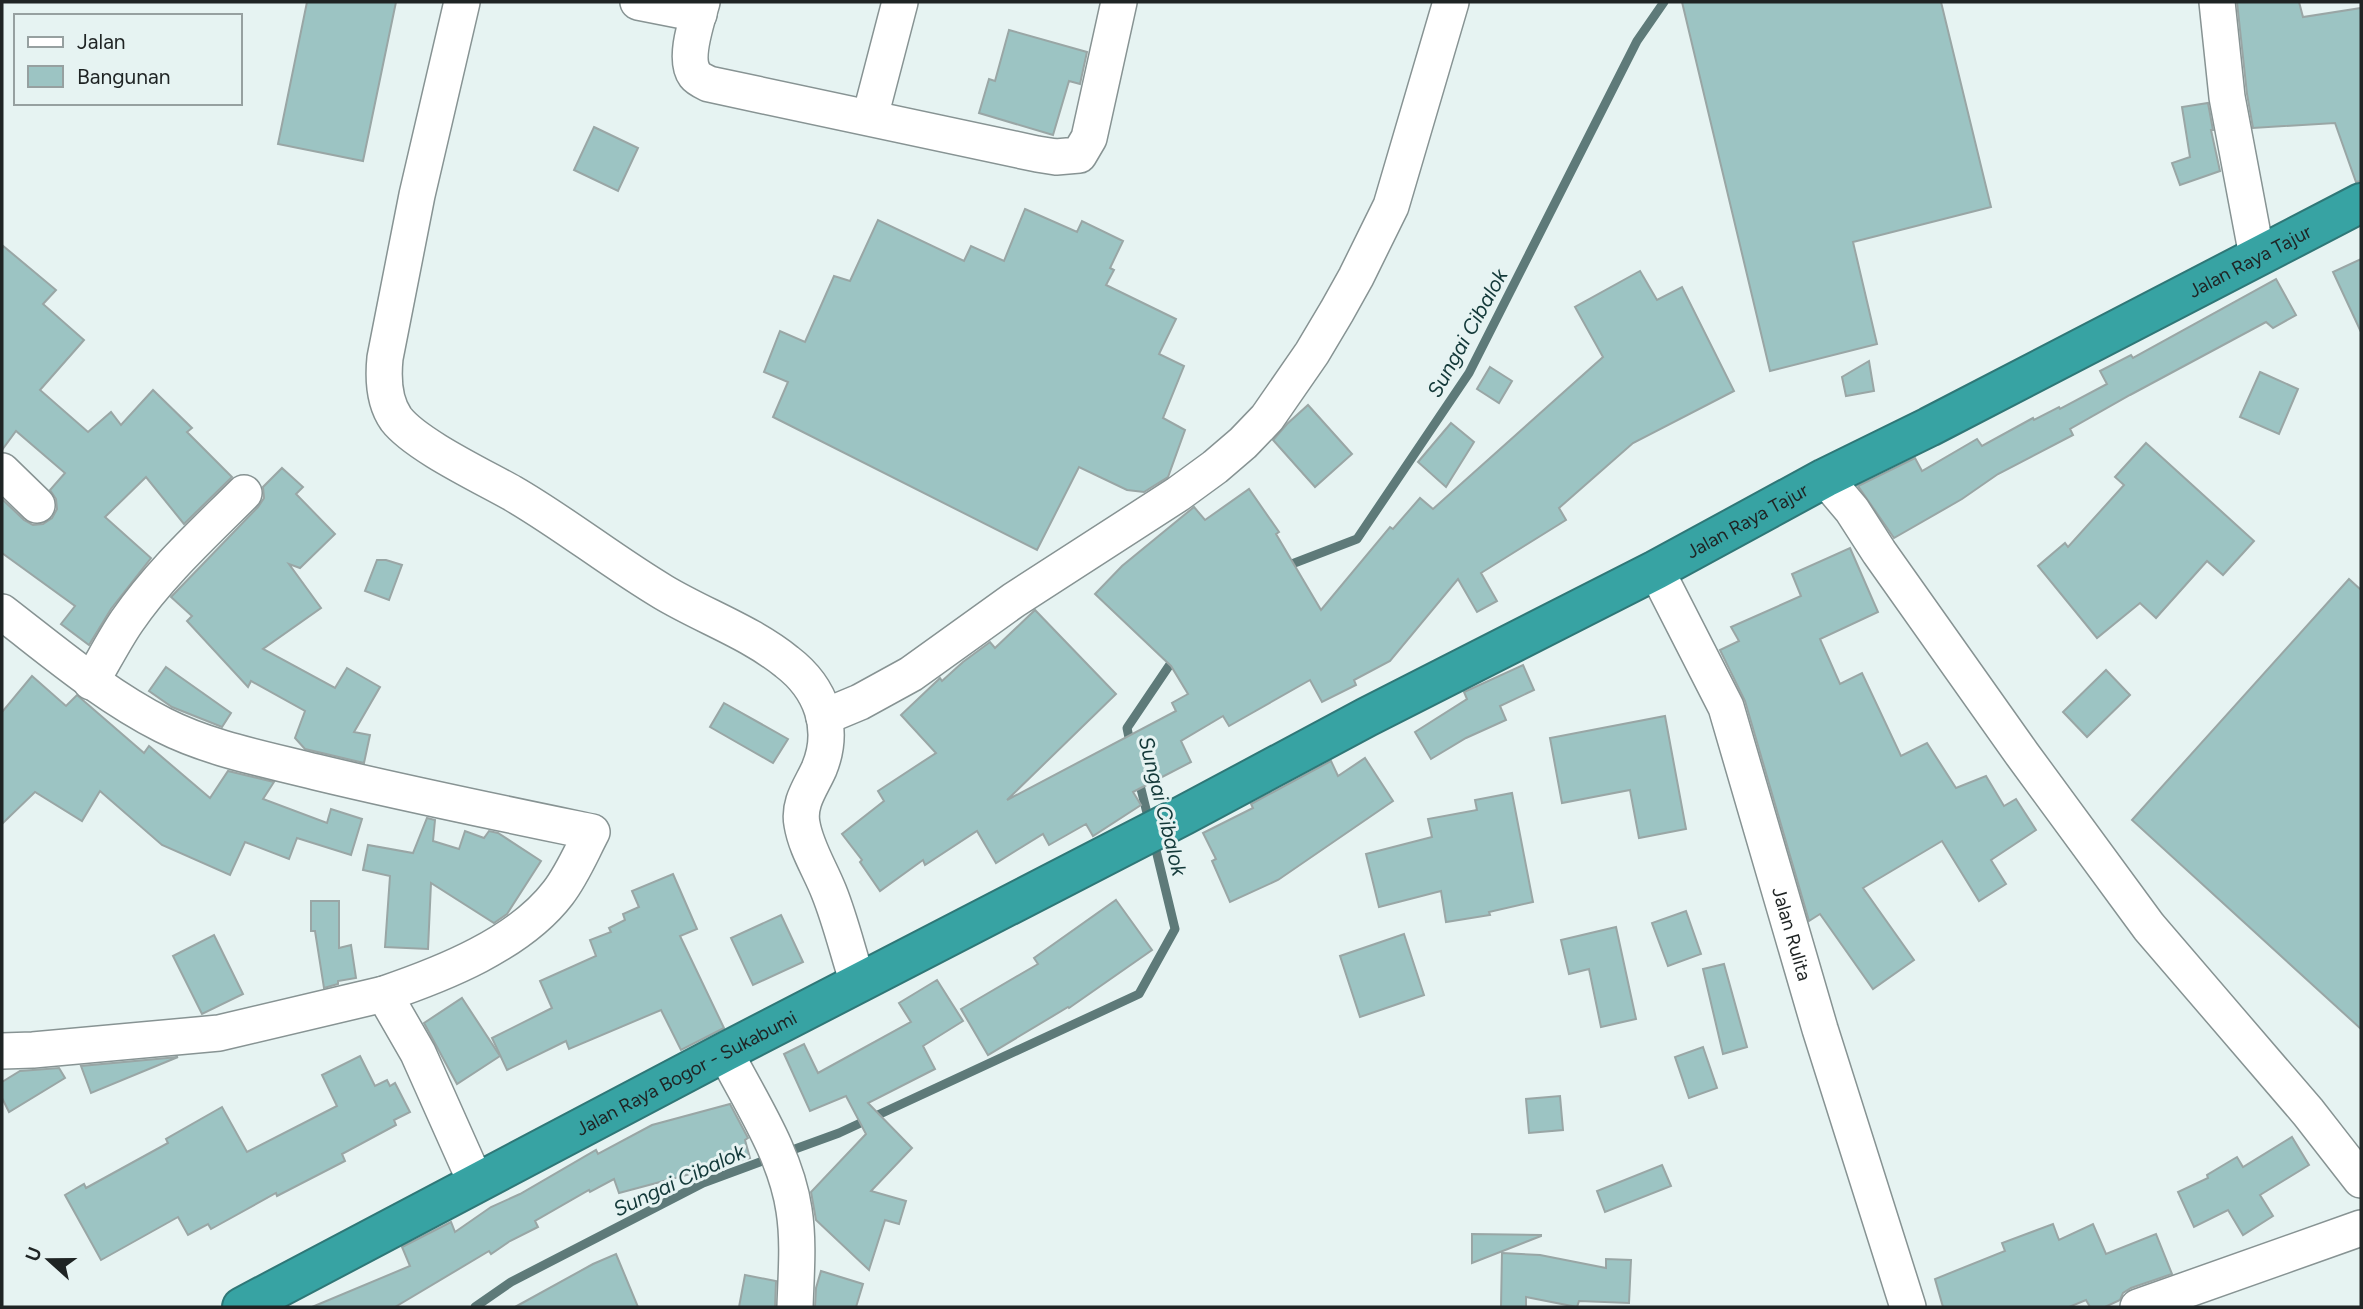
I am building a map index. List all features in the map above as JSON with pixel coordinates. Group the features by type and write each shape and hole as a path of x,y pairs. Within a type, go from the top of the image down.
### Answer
{"highway":[{"name":"Jalan Raya Tajur","path":"1132,841 1656,569 1825,478 2361,203"},
{"name":"Jalan Raya Bogor - Sukabumi","path":"242,1307 1132,841"}],"street":[{"path":"461,2 417,195 385,358 384,379 388,404 396,419 405,428 440,452 537,508 583,541 664,592 785,660 808,681 822,706 826,746 819,768 803,800 802,823 816,866 829,892 858,983"},
{"path":"638,2 700,8 690,50 691,63 695,74 709,85 1056,157 1079,155 1089,138 1119,2"},
{"path":"870,117 900,2"},
{"path":"824,717 860,702 911,674 1014,600 1178,494 1243,443 1266,418 1312,353 1337,311 1391,206 1451,2"},
{"path":"2217,2 2227,97 2258,256"},
{"path":"2,471 37,505"},
{"path":"1825,478 1852,510 2022,754 2149,928 2308,1112 2361,1180"},
{"path":"91,682 127,621 152,589 171,566 244,493"},
{"name":"Jalan Rulita","path":"1656,569 1726,707 1812,1003 1908,1307"},
{"path":"2,612 91,682 164,726 191,737 253,757 592,832 559,892 543,911 509,938 454,966 384,995 219,1033 2,1051"},
{"path":"384,995 418,1052 476,1183"},
{"path":"725,1052 777,1155 794,1209 797,1233 795,1307"},
{"path":"2138,1307 2361,1228"}],"building":[{"path":"307,2 396,2 363,161 278,144"},
{"path":"1682,2 1941,2 1991,207 1853,242 1877,344 1770,371"},
{"path":"2237,2 2299,2 2303,17 2361,8 2361,181 2356,182 2335,123 2253,128"},
{"path":"1009,30 1087,52 1080,84 1069,81 1053,135 979,113 989,79 995,81"},
{"path":"2208,103 2220,171 2180,185 2172,163 2190,157 2182,107"},
{"path":"594,127 638,148 618,191 574,170"},
{"path":"1025,209 1077,232 1082,221 1123,241 1110,268 1114,270 1106,285 1176,319 1159,354 1184,366 1163,418 1185,430 1168,477 1144,492 1127,490 1079,467 1037,550 773,417 788,382 764,372 780,331 805,342 834,276 850,281 878,220 964,261 971,246 1004,261"},
{"path":"2,245 56,290 43,304 84,340 40,390 88,432 111,412 121,425 153,390 192,428 187,432 232,477 184,524 146,477 105,517 151,558 111,609 89,645 61,624 75,606 2,553 2,499 24,520 33,525 43,524 52,518 57,509 56,499 50,490 65,473 16,431 2,450"},
{"path":"2361,259 2361,332 2333,272"},
{"path":"1640,271 1657,300 1682,287 1734,391 1633,443 1559,508 1566,520 1481,573 1497,601 1477,612 1458,579 1390,661 1354,680 1356,685 1322,702 1310,680 1229,726 1223,716 1181,741 1191,762 1133,792 1141,805 1093,836 1086,824 1049,845 1043,834 996,863 977,831 925,865 923,860 880,891 860,862 862,860 842,834 884,801 878,791 936,753 901,715 940,678 942,681 990,642 995,648 1035,610 1116,694 1007,800 1176,711 1172,703 1188,694 1171,666 1095,594 1122,566 1194,507 1205,520 1249,489 1279,532 1276,534 1321,610 1390,527 1393,529 1420,498 1433,509 1603,357 1575,307"},
{"path":"2276,279 2296,315 2273,328 2266,322 2130,395 2070,429 2073,435 1998,474 1962,499 1894,538 1858,486 1915,458 1922,471 1977,439 1982,446 2033,418 2034,420 2059,407 2060,409 2107,384 2100,371 2131,355 2133,358"},
{"path":"1869,361 1874,391 1846,396 1842,377"},
{"path":"1490,367 1512,381 1499,403 1477,389"},
{"path":"2260,372 2298,389 2279,434 2240,417"},
{"path":"1308,405 1352,454 1315,487 1273,440"},
{"path":"1451,423 1474,442 1446,487 1418,462"},
{"path":"2146,443 2254,541 2223,575 2207,561 2156,618 2140,603 2097,638 2038,566 2065,543 2068,547 2124,485 2115,477"},
{"path":"282,468 303,487 296,494 335,534 300,568 289,564 321,608 263,649 335,688 347,668 380,687 354,732 370,735 364,763 305,749 295,738 305,711 251,681 248,687 187,621 192,616 171,597 258,507 264,498 263,487"},
{"path":"1850,548 1878,612 1820,639 1840,684 1862,673 1901,756 1927,743 1956,788 1986,776 2004,806 2016,799 2036,830 1991,860 2006,884 1979,901 1942,841 1863,888 1914,960 1873,989 1820,914 1809,921 1745,701 1720,650 1739,641 1731,627 1801,596 1792,574"},
{"path":"377,560 402,565 389,600 365,591"},
{"path":"2349,579 2361,590 2361,1029 2132,820"},
{"path":"1523,665 1534,690 1500,706 1506,720 1466,738 1431,759 1415,732 1467,699 1464,692"},
{"path":"166,667 231,713 222,727 172,707 149,691"},
{"path":"2106,670 2130,695 2087,737 2063,712"},
{"path":"32,676 66,706 77,695 144,753 149,746 210,798 228,771 274,782 263,799 327,823 331,809 362,819 351,855 297,838 289,859 245,842 230,875 162,845 100,791 82,821 35,792 2,824 2,712"},
{"path":"724,703 788,739 773,763 710,727"},
{"path":"1665,716 1686,829 1639,838 1630,790 1562,803 1550,738"},
{"path":"1365,758 1393,801 1278,880 1230,902 1212,861 1216,859 1203,833 1253,808 1251,804 1331,761 1338,776"},
{"path":"1512,793 1533,902 1489,912 1490,915 1446,922 1441,891 1379,907 1366,854 1432,837 1428,819 1477,810 1475,800"},
{"path":"427,818 435,820 433,841 459,849 465,831 484,838 489,831 498,833 541,861 507,914 494,923 431,883 428,949 385,947 390,876 363,870 368,845 413,853"},
{"path":"673,874 697,929 680,936 724,1028 681,1050 661,1010 569,1049 566,1041 507,1070 492,1038 552,1008 540,981 596,956 590,940 611,932 609,928 625,920 623,914 639,907 632,891"},
{"path":"1116,900 1152,950 1069,1008 988,1055 961,1009 1038,964 1034,958"},
{"path":"311,901 339,901 339,948 351,945 356,978 338,981 338,984 324,988 315,931 311,931"},
{"path":"1686,911 1701,954 1668,966 1652,923"},
{"path":"781,915 803,962 753,985 731,938"},
{"path":"1616,927 1636,1019 1601,1027 1589,969 1569,974 1561,940"},
{"path":"1404,934 1424,995 1360,1017 1340,956"},
{"path":"214,935 243,994 202,1014 173,956"},
{"path":"1724,964 1747,1047 1723,1054 1703,969"},
{"path":"937,980 963,1021 923,1046 935,1069 868,1103 912,1148 871,1191 906,1201 899,1224 885,1220 869,1270 816,1220 811,1192 866,1134 846,1096 810,1111 784,1054 804,1044 818,1073 911,1022 899,1003"},
{"path":"462,998 500,1056 457,1084 424,1023"},
{"path":"1703,1047 1717,1088 1689,1098 1675,1057"},
{"path":"360,1056 375,1086 387,1080 390,1086 395,1083 410,1112 394,1120 396,1125 342,1154 345,1161 277,1196 276,1193 211,1229 208,1224 188,1235 178,1217 101,1260 65,1195 84,1184 86,1188 168,1143 166,1139 222,1107 247,1152 337,1106 322,1075"},
{"path":"178,1057 91,1093 81,1066"},
{"path":"59,1068 65,1078 9,1112 2,1098 2,1082 20,1071"},
{"path":"1560,1096 1563,1130 1529,1133 1526,1099"},
{"path":"730,1104 748,1138 745,1140 750,1158 619,1193 614,1179 535,1221 538,1227 491,1254 489,1251 395,1307 312,1307 410,1266 402,1247 451,1222 455,1232 491,1207 520,1194 596,1150 598,1154 652,1125"},
{"path":"2292,1137 2309,1165 2260,1195 2273,1216 2243,1235 2228,1210 2194,1227 2178,1192 2208,1178 2207,1175 2237,1157 2243,1167"},
{"path":"1662,1165 1671,1186 1605,1212 1597,1191"},
{"path":"2053,1224 2059,1240 2093,1224 2106,1254 2156,1234 2172,1274 2131,1288 2123,1293 2120,1300 2105,1307 2090,1307 2086,1300 2069,1307 1943,1307 1935,1279 2005,1251 2002,1243"},
{"path":"1472,1234 1541,1235 1541,1236 1472,1263"},
{"path":"1502,1253 1540,1255 1606,1268 1606,1259 1631,1260 1629,1303 1579,1301 1577,1307 1526,1297 1526,1307 1501,1307"},
{"path":"616,1254 638,1307 515,1307 593,1264"},
{"path":"821,1271 863,1284 856,1307 815,1307 816,1288"},
{"path":"745,1275 776,1281 775,1307 739,1307"}],"waterway":[{"name":"Sungai Cibalok","path":"1284,567 1357,539 1469,373 1637,41 1664,2"},
{"name":"Sungai Cibalok","path":"1131,747 1127,728 1175,657"},
{"name":"Sungai Cibalok","path":"1138,777 1149,821"},
{"name":"Sungai Cibalok","path":"784,1153 839,1133 1139,994 1175,929 1154,842"},
{"name":"Sungai Cibalok","path":"475,1307 511,1282 703,1183 771,1158"}]}
